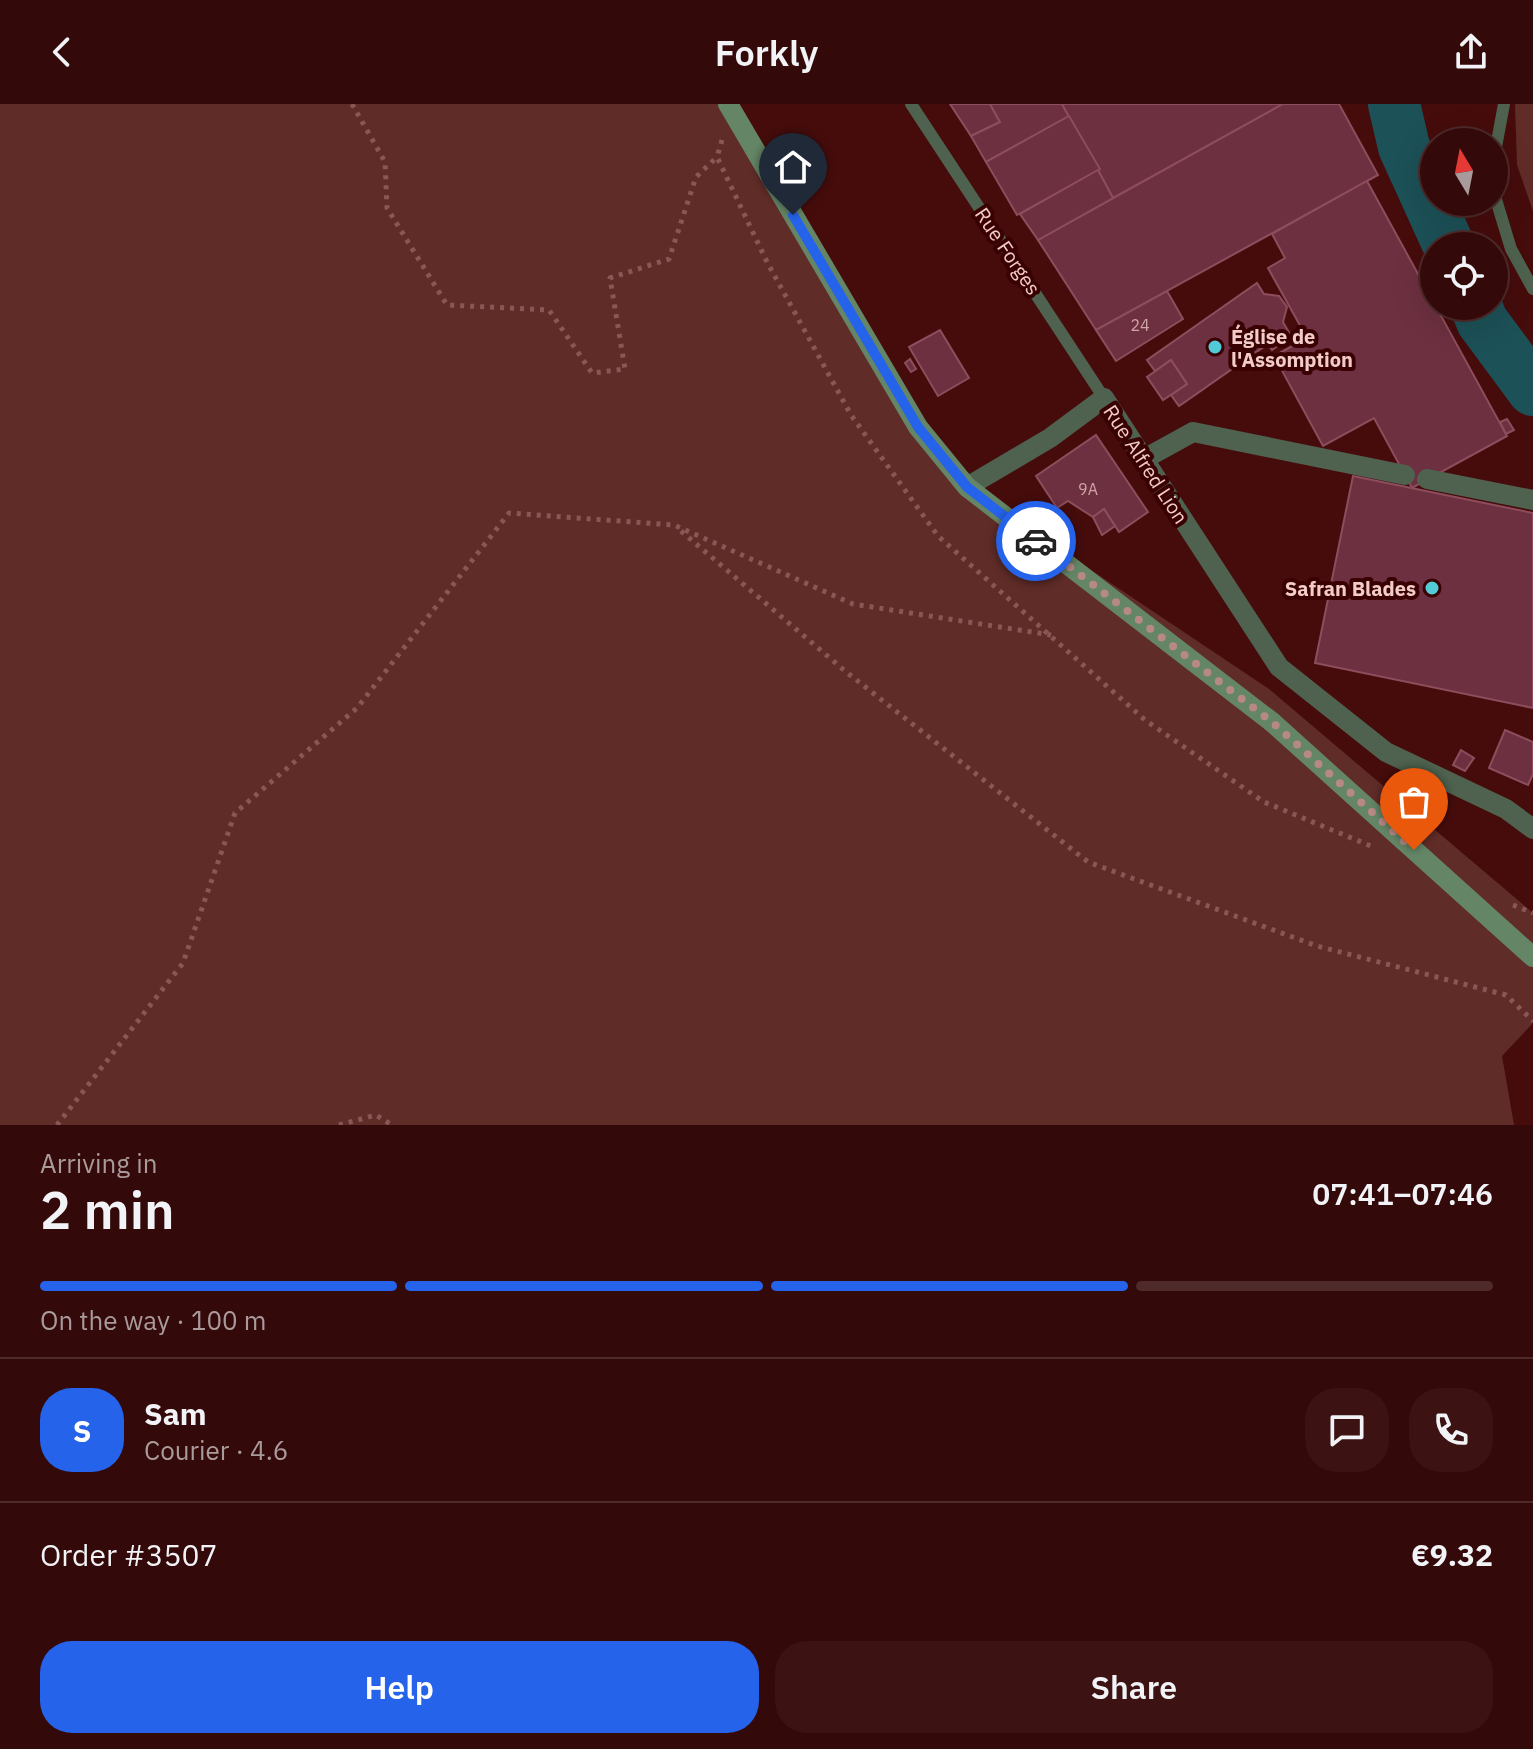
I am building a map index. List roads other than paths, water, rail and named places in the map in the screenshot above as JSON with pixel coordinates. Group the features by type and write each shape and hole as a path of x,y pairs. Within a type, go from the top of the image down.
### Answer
{"main road":[{"path":"728,104 918,427 967,487 1272,722 1533,957"}],"street":[{"name":"Rue Alfred Lion","path":"967,487 1050,438 1104,398 1279,667 1386,752 1506,809 1533,829"},
{"path":"1144,459 1193,432 1405,475"},
{"path":"1427,479 1533,500"}],"lane":[{"name":"Rue Forges","path":"911,104 1104,398"},
{"path":"1500,128 1504,104"},
{"path":"1501,216 1511,249 1533,289"}],"waterway":[{"path":"1394,104 1404,147 1443,232"},
{"path":"1482,320 1533,390"}],"place":[{"name":"Église de l'Assomption","path":"1215,347"},
{"name":"Safran Blades","path":"1432,588"}]}
